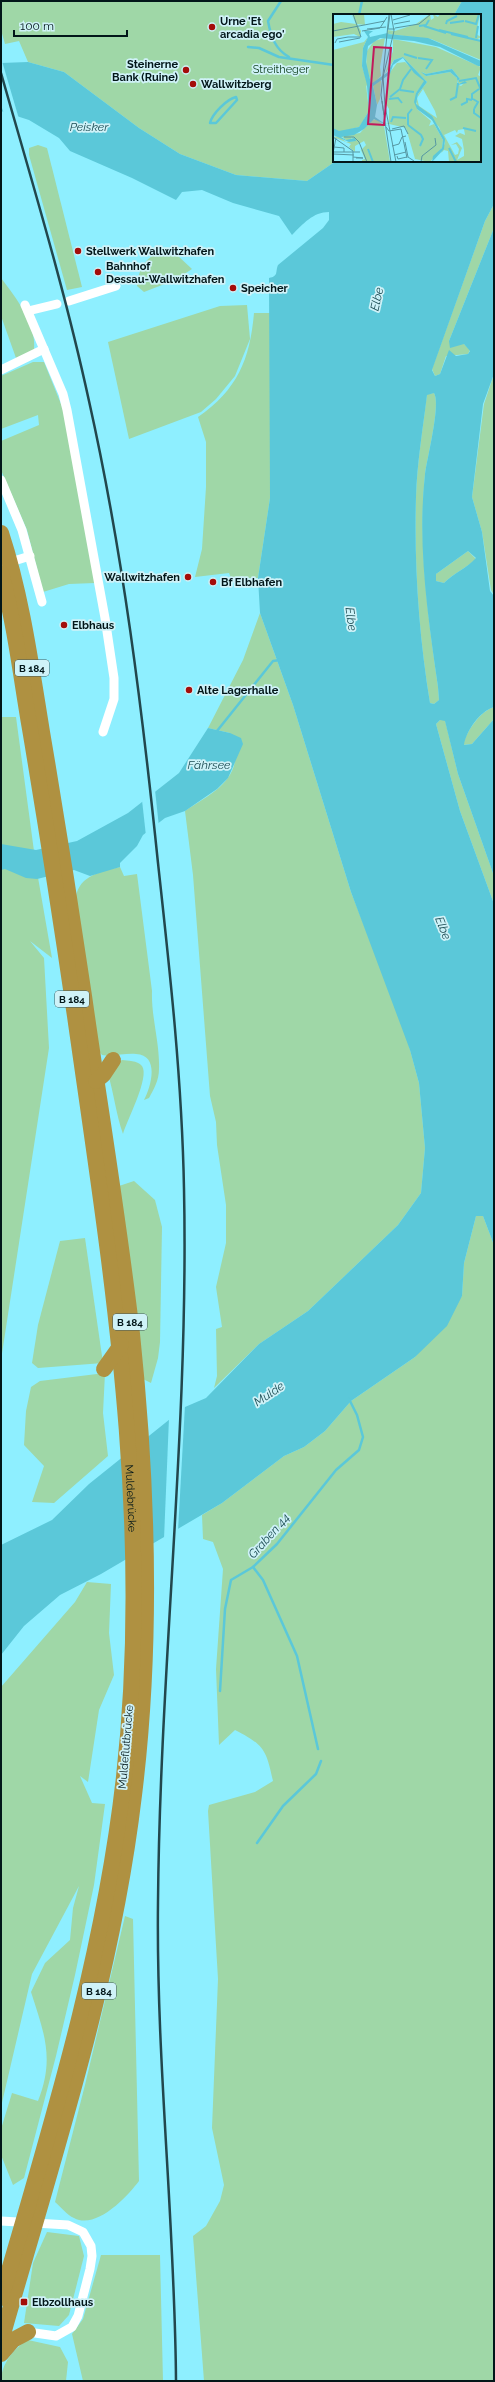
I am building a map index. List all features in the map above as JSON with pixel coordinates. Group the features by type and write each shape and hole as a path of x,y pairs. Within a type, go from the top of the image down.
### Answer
{"highway":[{"name":"B 184","path":"3,539 7,580 19,630 96,1081 97,1132"},
{"name":"B 184","path":"63,893 111,1230 131,1329 133,1418"},
{"name":"B 184","path":"111,1230 120,1345 104,1369 124,1375 133,1418"},
{"name":"Muldebrücke","path":"133,1418 140,1573 137,1698"},
{"name":"Muldeflutbrücke","path":"24,2241 104,1970 122,1883 137,1698"},
{"name":"B 184","path":"1,2295 24,2241"},
{"name":"B 184","path":"1,2342 24,2241"},
{"path":"7,2319 17,2328 28,2332"},
{"path":"1,2354 13,2340 28,2332"}],"street":[{"path":"69,301 116,286"},
{"path":"57,304 27,308 67,410 112,659 114,699 103,732"},
{"path":"1,370 44,349"},
{"path":"1,480 17,516 30,556 42,602"},
{"path":"1,565 30,556"},
{"path":"1,2221 68,2225 83,2232 91,2246 92,2256 88,2276 78,2316 72,2327 56,2336 28,2332"}],"green space":[{"name":"Streitheger","path":"1,1 462,1 455,14 333,14 333,162 335,162 307,181 236,175 180,154 139,128 64,72 28,62 19,41 5,44 1,30"},
{"path":"38,145 47,148 82,287 67,290 29,155 29,148"},
{"path":"494,204 494,228 449,341 464,344 470,350 468,354 446,356 440,374 435,376 432,369 485,221"},
{"path":"163,250 177,255 192,269 175,280 144,292 137,286 141,268 148,259"},
{"path":"1,278 19,303 29,321 34,340 34,350 16,358 1,316"},
{"path":"247,305 250,339 235,376 216,399 201,412 129,439 108,342 220,306"},
{"path":"254,313 271,313 270,498 258,578 231,578 229,573 195,577 202,549 206,487 206,442 198,417 223,396 232,385 239,372 249,345"},
{"path":"33,362 44,362 63,409 95,583 69,584 43,592 27,530 1,470 1,441 39,425 38,415 1,429 1,376"},
{"path":"494,374 494,595 491,590 482,532 472,497 484,404"},
{"path":"434,393 436,399 435,419 425,474 423,501 423,554 439,700 434,704 430,703 420,626 416,549 416,497 420,446 427,394"},
{"path":"468,551 476,559 444,583 436,581 436,574"},
{"path":"260,613 293,705 351,892 405,1031 419,1083 425,1148 421,1193 398,1225 308,1311 259,1344 214,1388 217,1376 216,1329 222,1327 216,1287 226,1243 226,1205 217,1145 216,1122 210,1096 193,875 185,811 216,790 228,778 232,770 235,761 235,754 230,733 208,728 243,660"},
{"path":"494,707 494,719 472,744 463,745 470,728 474,723 489,709"},
{"path":"1,717 16,717 36,866 52,958 30,941 44,958 49,1048 1,1360"},
{"path":"440,720 445,720 458,774 494,876 494,904 460,811 436,724"},
{"path":"120,867 124,876 137,874 152,991 159,1073 149,1098 144,1100 151,1080 152,1072 148,1060 144,1056 136,1054 102,1055 99,1051 76,897 78,890 87,879 99,872"},
{"path":"122,1060 140,1064 144,1072 141,1089 123,1134 108,1074 115,1064"},
{"path":"134,1181 155,1200 162,1227 160,1342 158,1358 151,1383 143,1379 119,1186"},
{"path":"476,1216 483,1216 494,1245 494,2381 204,2381 193,2236 206,2226 220,2201 224,2185 212,2128 218,1979 208,1811 209,1805 255,1792 273,1781 266,1755 258,1744 252,1740 235,1730 219,1745 216,1669 223,1569 213,1542 203,1539 202,1515 222,1503 284,1456 304,1447 325,1431 351,1401 415,1357 462,1296 464,1263"},
{"path":"85,1238 103,1363 38,1368 32,1363 38,1325 60,1241"},
{"path":"105,1373 103,1413 108,1456 54,1503 32,1502 44,1466 24,1445 26,1411 31,1387 40,1381"},
{"path":"87,1582 111,1584 109,1633 114,1675 99,1710 88,1782 80,1776 92,1803 105,1804 94,1885 56,2056 24,2178 13,2185 1,2155 1,2129 12,2093 38,2101 46,2072 46,2046 31,1992 45,1963 70,1940 73,1908 79,1886 32,1974 1,2107 1,1687 75,1602"},
{"path":"125,1916 133,1919 139,2181 119,2203 110,2210 92,2220 83,2221 71,2217 55,2202 85,2085"},
{"path":"47,2232 79,2236 84,2256 69,2315 59,2326 24,2323 33,2263"},
{"path":"101,2255 160,2255 163,2381 83,2381 72,2334 83,2319"},
{"path":"28,2340 60,2347 68,2362 66,2381 1,2381 3,2369 9,2357 18,2347"}],"water":[{"path":"462,1 494,1 494,204 485,221 432,370 435,376 440,374 449,350 456,356 468,354 470,351 464,344 450,348 449,341 494,228 494,374 483,404 472,497 482,532 490,591 494,596 494,707 489,709 474,722 464,745 472,744 494,719 494,876 458,774 445,721 440,720 436,724 460,811 494,904 494,1245 483,1216 476,1216 464,1263 462,1296 447,1326 415,1357 351,1401 325,1431 304,1447 284,1456 222,1503 101,1574 60,1595 24,1626 1,1655 1,1545 52,1520 89,1484 185,1407 206,1398 259,1344 308,1311 398,1225 421,1193 425,1148 419,1083 410,1050 351,892 293,705 260,613 258,578 270,498 269,278 275,275 278,265 323,228 329,220 329,212 313,216 292,235 279,216 233,203 202,190 182,192 176,200 132,178 70,151 59,138 29,120 1,111 1,63 28,62 64,72 139,128 180,154 236,175 307,181 335,162 481,162 481,14 455,14","holes":["434,393 436,399 435,419 425,474 422,527 427,608 439,700 434,704 430,703 420,626 416,549 416,497 420,446 427,395","468,551 476,558 444,583 436,581 436,574"]},
{"name":"Fährsee","path":"208,728 230,733 241,738 243,744 228,778 217,789 185,811 165,818 143,835 137,846 120,863 120,867 90,876 74,870 37,879 26,878 5,869 1,870 1,844 36,850 77,841 128,813 179,773"}],"pier":[{"path":"1,61 19,119 4,114 1,105"},
{"path":"155,790 159,827 146,836 142,800"},
{"path":"185,1405 178,1531 164,1539 169,1418"}],"waterway":[{"path":"281,1 268,21 274,42 280,50 289,57"},
{"path":"359,14 362,1"},
{"path":"248,47 259,48 279,57 333,65"},
{"path":"236,97 237,100 216,123 210,123 211,119 220,107 232,98 236,97"},
{"path":"217,731 273,661 280,660"},
{"name":"Graben 44","path":"220,1691 225,1609 231,1580 253,1567 277,1544 336,1470 359,1450 363,1437 357,1415 349,1399"},
{"name":"Graben 44","path":"253,1567 263,1580 297,1656 318,1749"},
{"name":"Graben 44","path":"257,1843 283,1806 316,1774 321,1761"}],"railway":[{"path":"1,73 48,236 80,360 112,516 122,573 138,689 175,1026 183,1148 184,1278 182,1367 160,1813 158,1962 175,2321 176,2381"}],"place":[{"name":"Urne 'Et arcadia ego'","path":"212,27"},
{"name":"Steinerne Bank (Ruine)","path":"186,70"},
{"name":"Wallwitzberg","path":"193,84"},
{"name":"Stellwerk Wallwitzhafen","path":"78,251"},
{"name":"Bahnhof Dessau-Wallwitzhafen","path":"98,272"},
{"name":"Speicher","path":"233,288"},
{"name":"Wallwitzhafen","path":"188,577"},
{"name":"Bf Elbhafen","path":"213,582"},
{"name":"Elbhaus","path":"64,625"},
{"name":"Alte Lagerhalle","path":"189,690"},
{"name":"Elbzollhaus","path":"24,2302"}],"water label":[{"name":"Peisker","path":"89,127"},
{"name":"Elbe","path":"377,299"},
{"name":"Elbe","path":"351,619"},
{"name":"Elbe","path":"443,928"},
{"name":"Mulde","path":"269,1394"}]}
